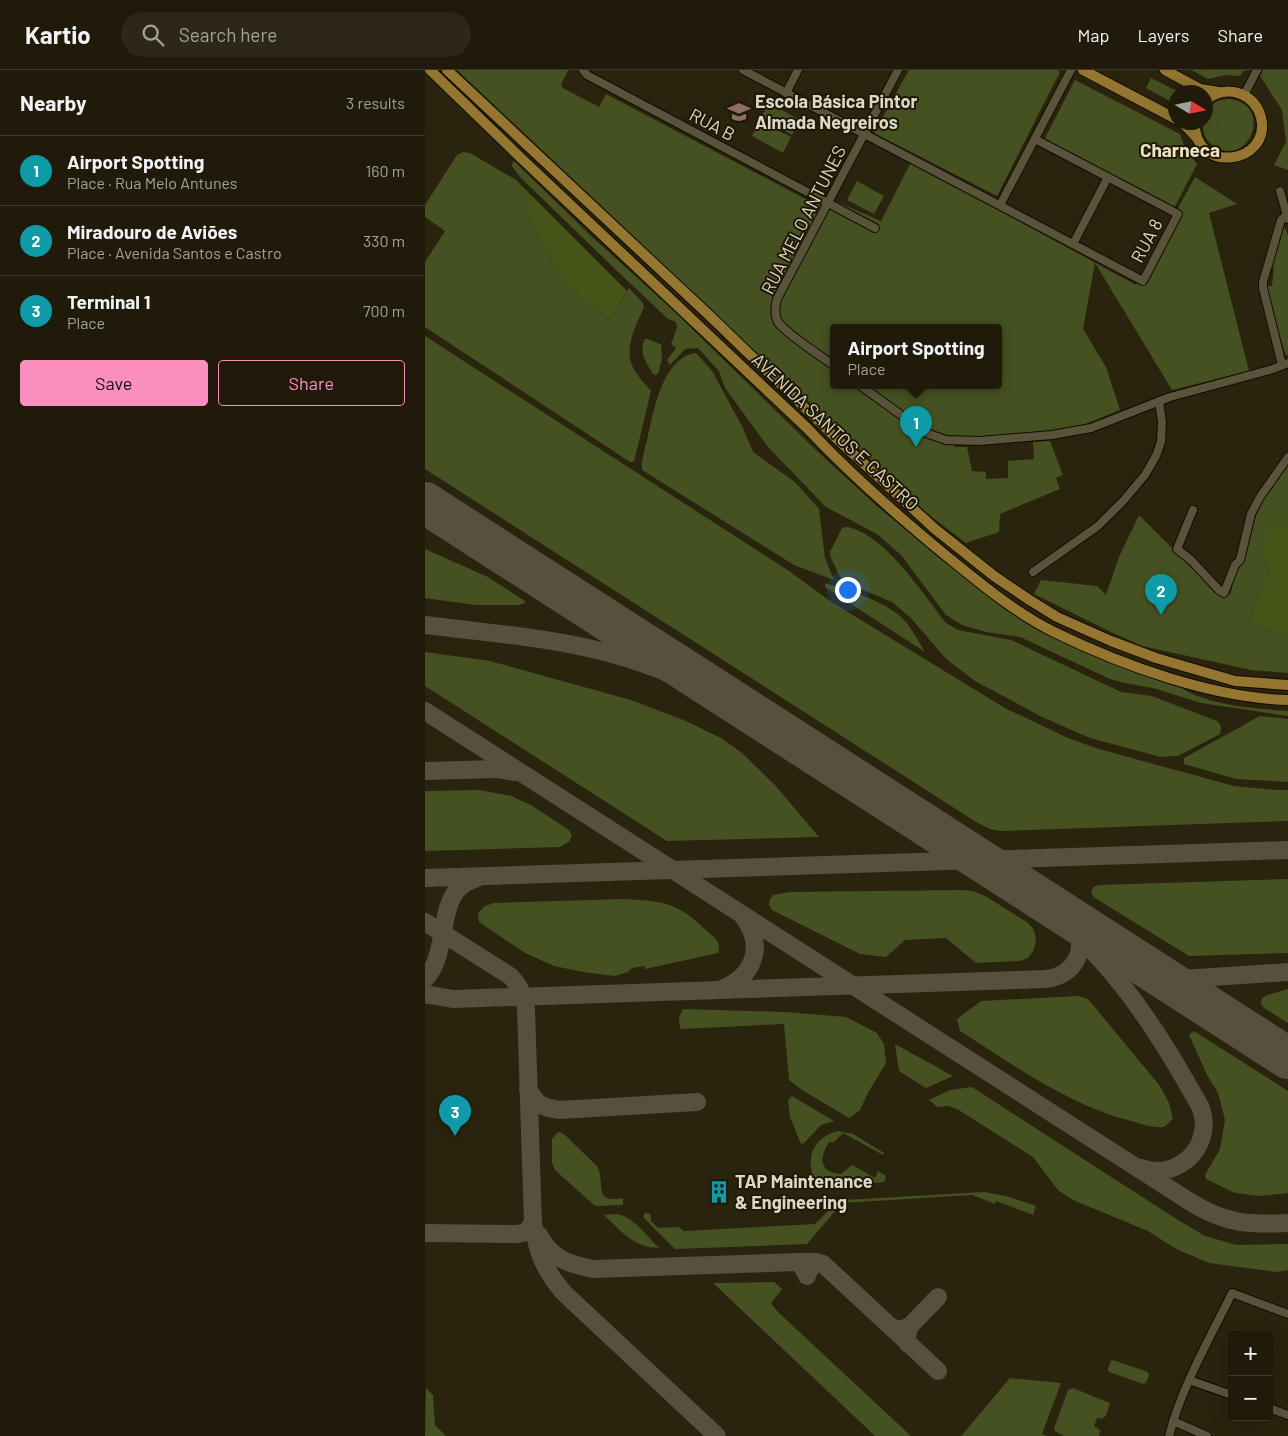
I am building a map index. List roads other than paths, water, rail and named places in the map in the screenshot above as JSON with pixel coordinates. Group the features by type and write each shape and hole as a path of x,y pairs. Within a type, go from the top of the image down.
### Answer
{"main road":[{"name":"AVENIDA SANTOS E CASTRO","path":"430,70 807,428 847,470 977,582 1024,615 1053,632 1147,671 1215,691 1288,700"},
{"name":"AVENIDA SANTOS E CASTRO","path":"447,70 711,317 865,465 935,529 994,576 1057,617 1111,641 1156,658 1235,681 1288,686"},
{"path":"1083,70 1168,115"},
{"path":"1165,70 1200,89 1244,95 1256,106 1261,119 1259,138 1251,149 1239,157 1225,158 1211,154 1190,130"},
{"path":"1213,95 1222,92"},
{"path":"1196,130 1198,140"}],"street":[{"path":"743,70 1073,244 1107,177 1035,139"},
{"path":"786,93 798,70"},
{"name":"RUA MELO ANTUNES","path":"830,363 783,328 775,316 777,299 898,70"},
{"path":"1000,205 1071,70"},
{"path":"1244,95 1257,70"},
{"name":"RUA B","path":"583,71 587,75 875,228"},
{"name":"RUA 8","path":"1073,244 1143,281 1178,214 1107,177"},
{"path":"865,389 926,433 946,440 979,441 1052,436 1091,428 1159,401 1285,364 1263,288 1263,282 1281,220 1287,217 1279,191"},
{"path":"1033,572 1098,526 1145,475 1156,456 1161,442 1162,422 1159,401"},
{"path":"1193,510 1177,549 1191,560 1224,593 1232,572 1240,560 1251,514 1260,497 1288,457"},
{"path":"1169,1436 1189,1380 1232,1293 1288,1314"},
{"path":"1189,1380 1228,1394"},
{"path":"1273,1409 1288,1415"},
{"path":"1173,1421 1207,1436"}],"place":[{"name":"Escola Básica Pintor Almada Negreiros","path":"739,112"},
{"name":"Airport Spotting","path":"916,447"},
{"name":"Miradouro de Aviões","path":"1161,615"},
{"name":"Terminal 1","path":"455,1136"},
{"name":"TAP Maintenance & Engineering","path":"719,1192"}],"district":[{"name":"Charneca","path":"1180,150"}]}
